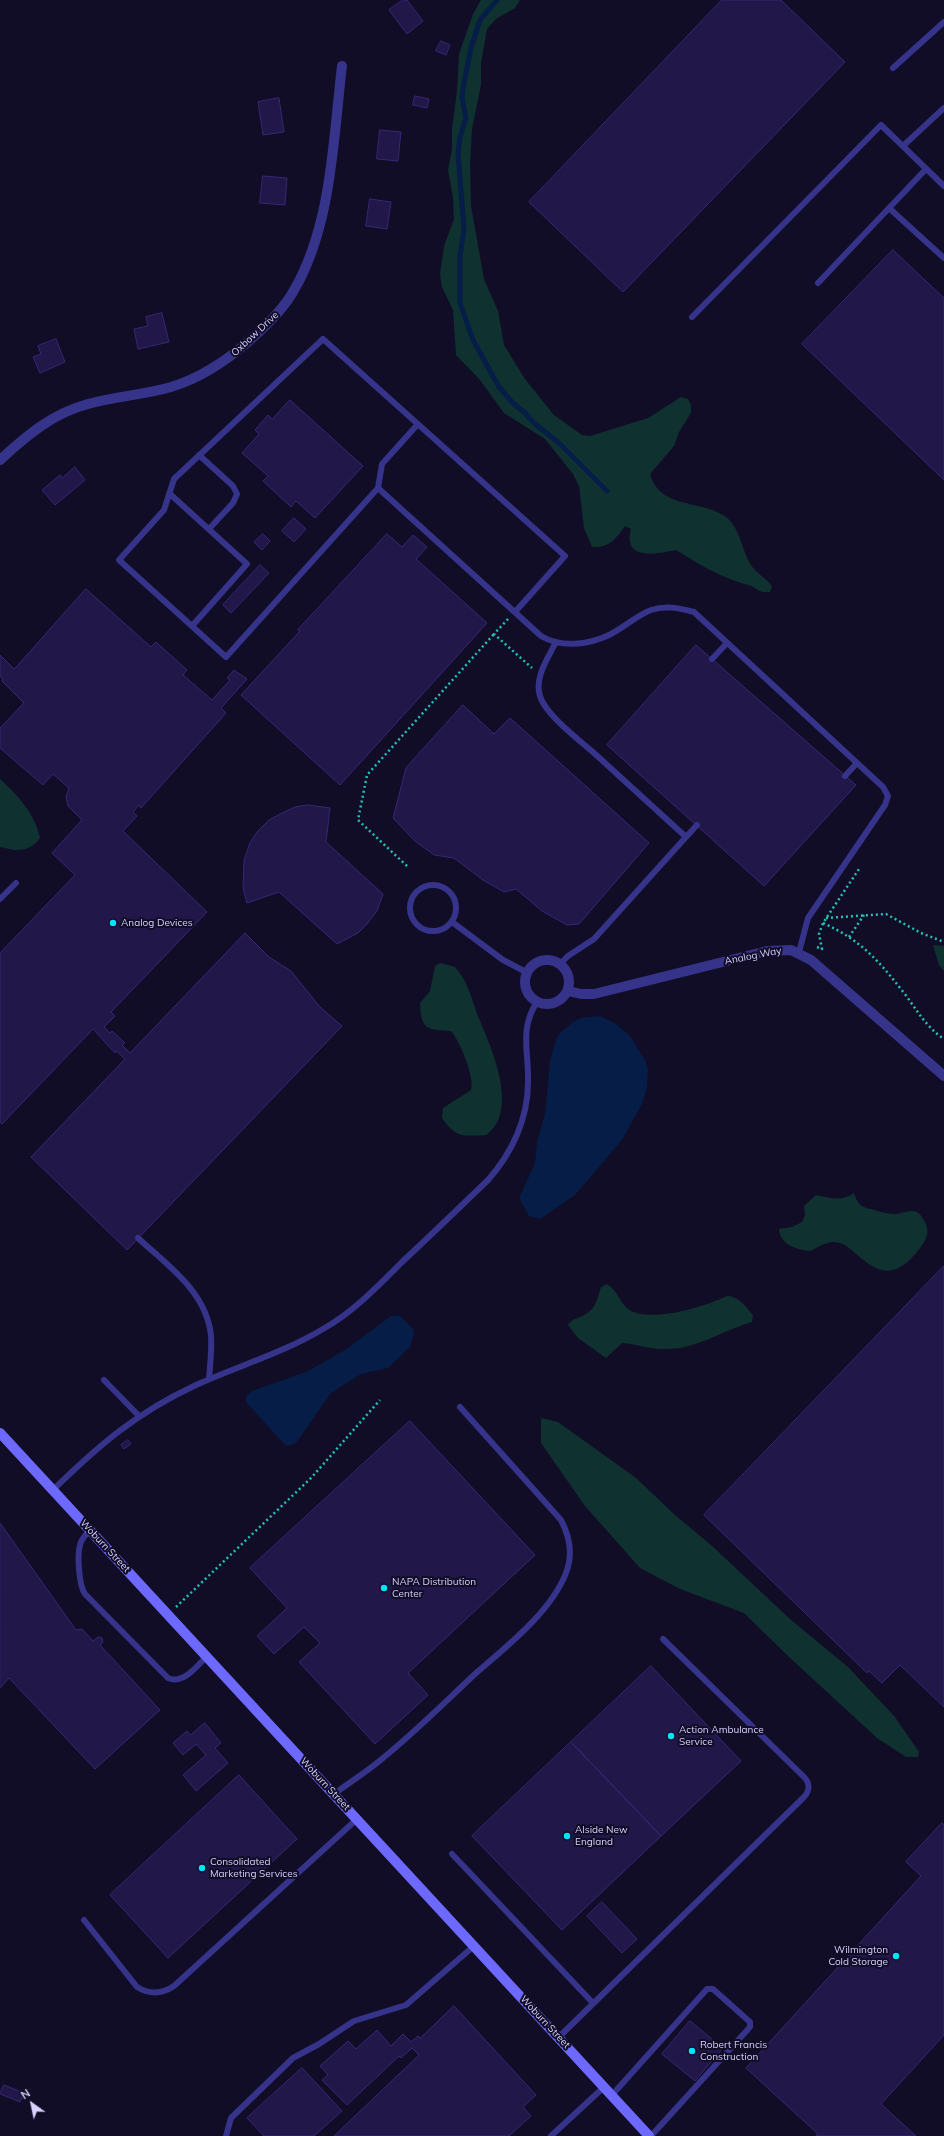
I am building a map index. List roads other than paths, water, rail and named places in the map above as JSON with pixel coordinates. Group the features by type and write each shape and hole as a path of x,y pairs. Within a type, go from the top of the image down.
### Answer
{"street":[{"name":"Oxbow Drive","path":"0,460 34,430 68,410 90,403 171,387 218,366 244,346 283,306 293,293 311,255 320,224 342,66"},
{"name":"Analog Way","path":"568,991 581,994 594,994 752,954 782,949 799,952"},
{"path":"799,952 887,1025 944,1076"},
{"path":"544,961 560,964 569,978 568,991 562,999 556,1002 549,1004 537,1002 530,996 526,987 528,973 534,965 544,961"},
{"name":"Woburn Street","path":"0,1433 650,2136"}],"lane":[{"path":"893,68 944,22"},
{"path":"903,146 944,108"},
{"path":"692,317 881,125 944,186"},
{"path":"818,283 926,169"},
{"path":"890,208 944,258"},
{"path":"418,424 382,464 378,488 226,657 119,560 164,510 174,479 323,339 418,424 565,556 515,612"},
{"path":"199,455 233,486 236,492 235,501 209,530"},
{"path":"378,488 541,636 556,642 578,644 595,641 652,610 672,607 694,612 886,790 888,801 808,918 799,952"},
{"path":"170,494 247,564 192,626"},
{"path":"556,642 541,672 540,696 544,706 565,728 686,837"},
{"path":"712,659 727,643"},
{"path":"845,776 857,763"},
{"path":"560,964 568,956 594,938 697,825"},
{"path":"0,899 16,882"},
{"path":"433,884 447,889 454,896 457,909 452,922 448,926 438,930 430,930 417,925 412,919 410,910 411,899 415,893 423,886 433,884"},
{"path":"452,922 504,960 528,973"},
{"path":"53,1490 100,1445 139,1416 209,1379 288,1346 338,1320 368,1296 488,1180 507,1154 524,1115 528,1084 526,1024 530,1013 537,1002"},
{"path":"138,1238 186,1283 203,1306 211,1335 209,1379"},
{"path":"104,1380 139,1416"},
{"path":"334,1794 385,1757 523,1631 559,1587 566,1572 570,1546 566,1528 561,1520 460,1407"},
{"path":"90,1529 81,1542 79,1550 81,1587 85,1594 171,1679 180,1680 207,1656"},
{"path":"559,2037 804,1797 808,1790 808,1781 663,1638"},
{"path":"84,1920 137,1987 149,1992 162,1992 174,1986 357,1819"},
{"path":"452,1854 593,2003"},
{"path":"226,2136 231,2118 293,2058 319,2044 354,2021 406,2005 475,1946"},
{"path":"612,2095 707,1988 713,1989 750,2022 750,2027 650,2136"},
{"path":"551,2136 604,2087"}],"water":[{"path":"600,1016 616,1024 630,1036 645,1060 648,1069 647,1088 641,1106 622,1140 575,1195 540,1219 529,1216 519,1198 535,1163 537,1142 545,1113 550,1061 555,1043 559,1034 573,1022 581,1018"},
{"path":"391,1316 400,1316 413,1329 414,1334 410,1347 388,1368 361,1374 331,1393 296,1443 288,1446 284,1444 246,1402 246,1397 252,1391 306,1372 345,1350"}],"waterway":[{"path":"497,0 480,20 471,48 463,88 462,98 466,118 460,137 458,153 464,229 460,256 460,303 473,340 499,387 512,402 534,423 559,443 607,491"}],"place":[{"name":"Analog Devices","path":"113,923"},
{"name":"NAPA Distribution Center","path":"384,1588"},
{"name":"Action Ambulance Service","path":"671,1736"},
{"name":"Alside New England","path":"567,1836"},
{"name":"Consolidated Marketing Services","path":"202,1868"},
{"name":"Wilmington Cold Storage","path":"896,1956"},
{"name":"Robert Francis Construction","path":"692,2051"}]}
